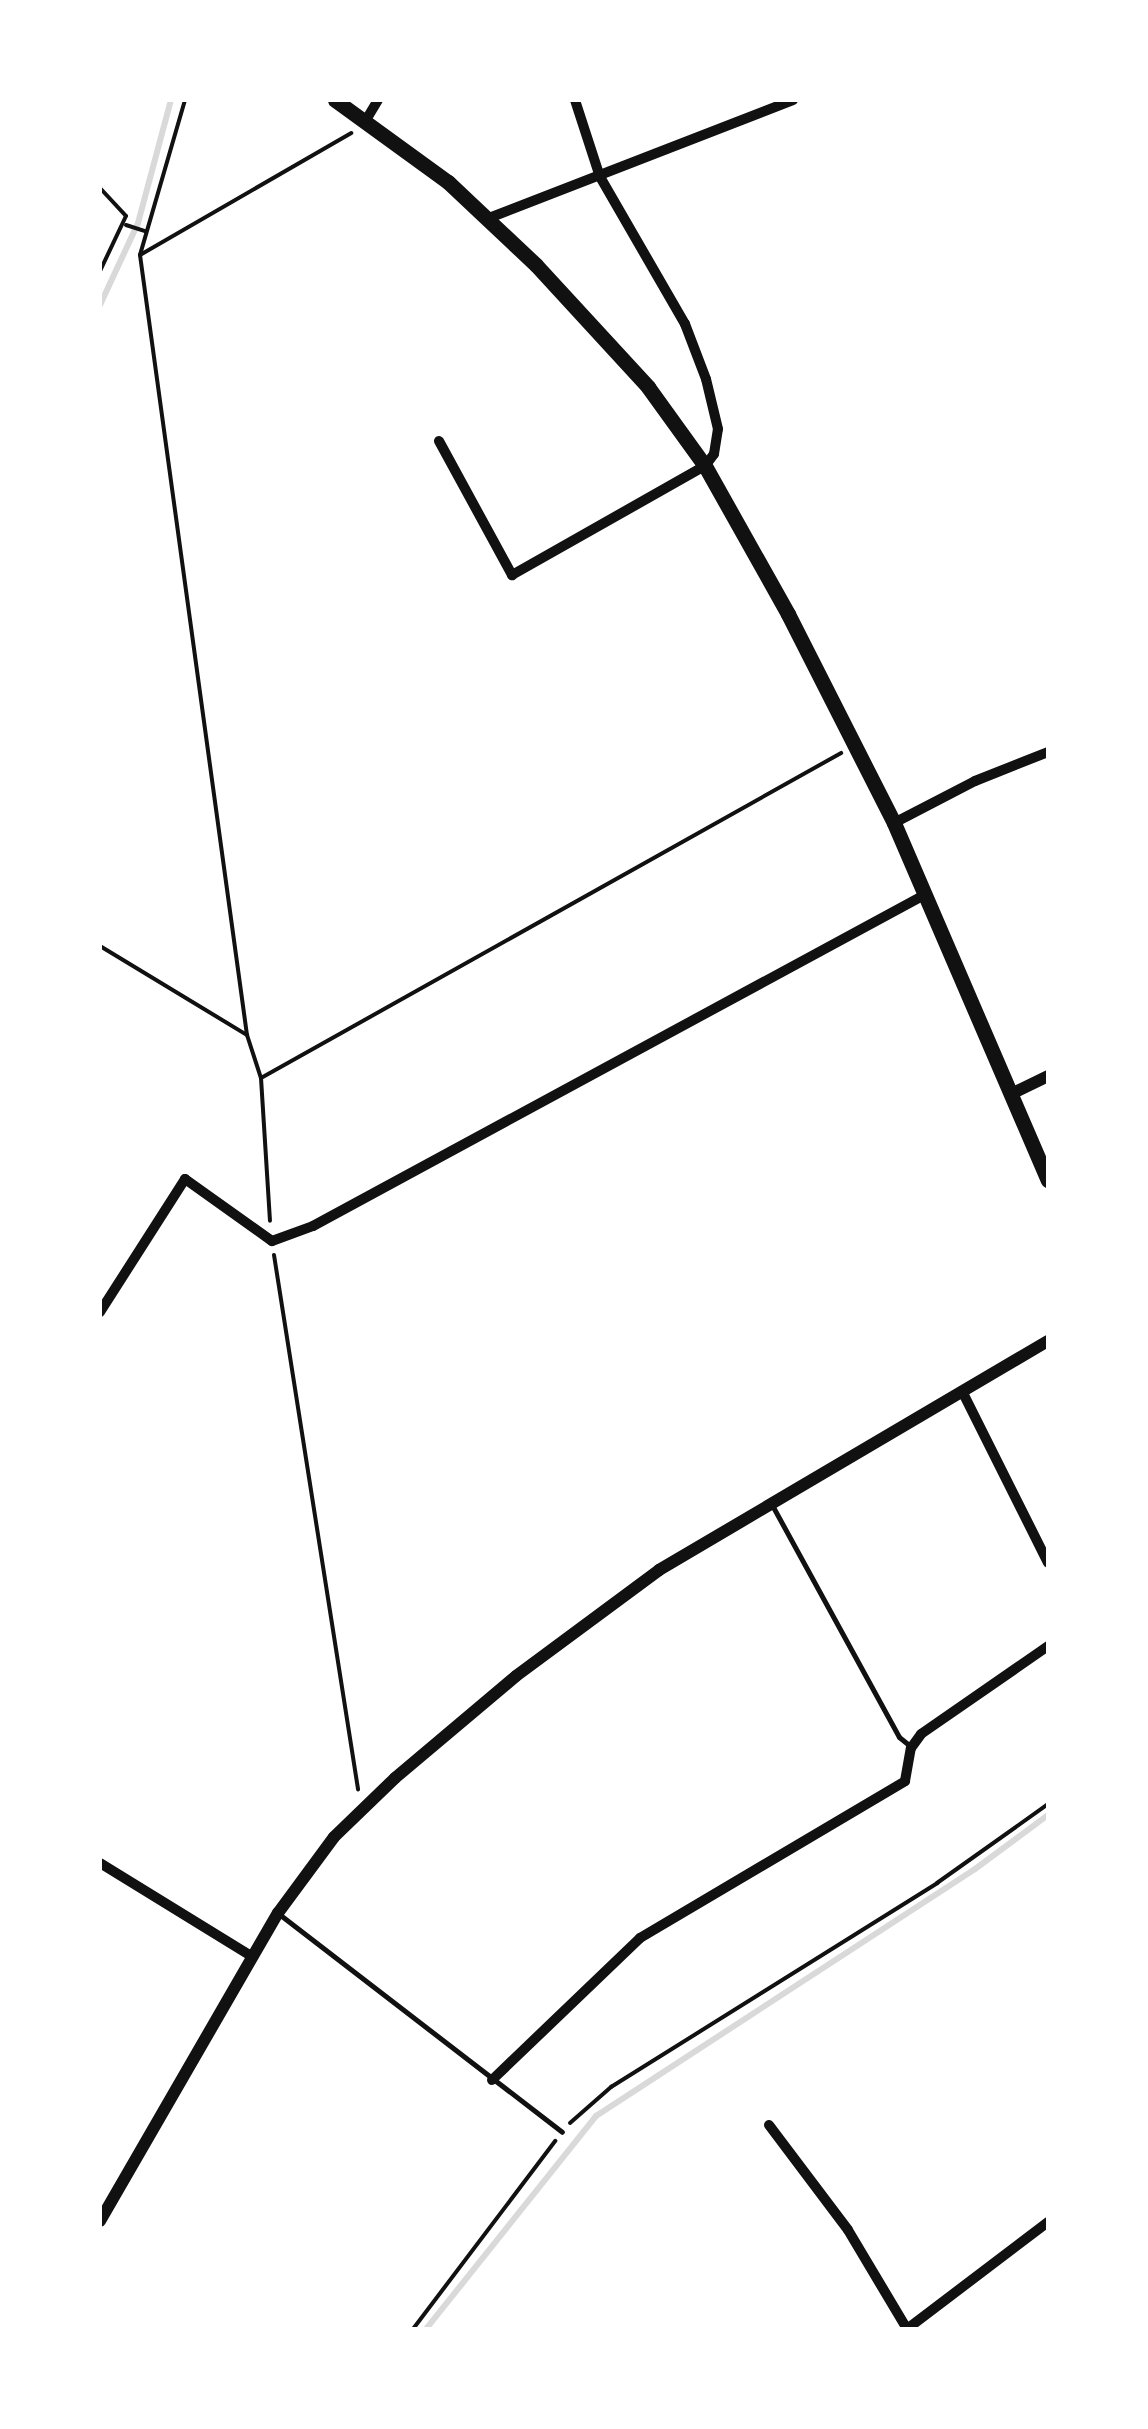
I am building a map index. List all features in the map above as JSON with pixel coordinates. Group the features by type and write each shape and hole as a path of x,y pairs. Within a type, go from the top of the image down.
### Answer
{"main road":[{"path":"335,100 489,218 648,388 705,466 739,521 894,823 1048,1180"}],"street":[{"path":"366,120 378,100"},
{"path":"438,442 512,575 705,466 718,445 706,379 685,324 600,178 575,100"},
{"path":"489,218 793,100"},
{"path":"894,823 975,781 1048,752"},
{"path":"100,1312 185,1179 272,1241 312,1226 927,894"},
{"path":"1011,1094 1048,1076"},
{"path":"100,2221 278,1913 334,1837 363,1808 516,1676 659,1570 1048,1342"},
{"path":"962,1392 1048,1563"},
{"path":"492,2080 640,1938 905,1781 911,1748 921,1734 1048,1646"},
{"path":"100,1863 251,1956"},
{"path":"769,2125 848,2230 907,2329 1048,2222"}],"lane":[{"path":"770,1502 898,1736 911,1748"},
{"path":"278,1913 562,2132"}],"path":[{"path":"185,100 140,255 246,1035 260,1078 272,1241 363,1808"},
{"path":"140,255 349,136 366,120"},
{"path":"100,188 126,216 126,225 100,271"},
{"path":"126,225 144,231"},
{"path":"260,1078 855,746"},
{"path":"100,946 246,1035"},
{"path":"414,2329 562,2132 611,2087 937,1883 1048,1804"}],"waterway":[{"path":"100,305 138,223 171,100"},
{"path":"426,2329 596,2116 975,1869 1048,1815"}]}
